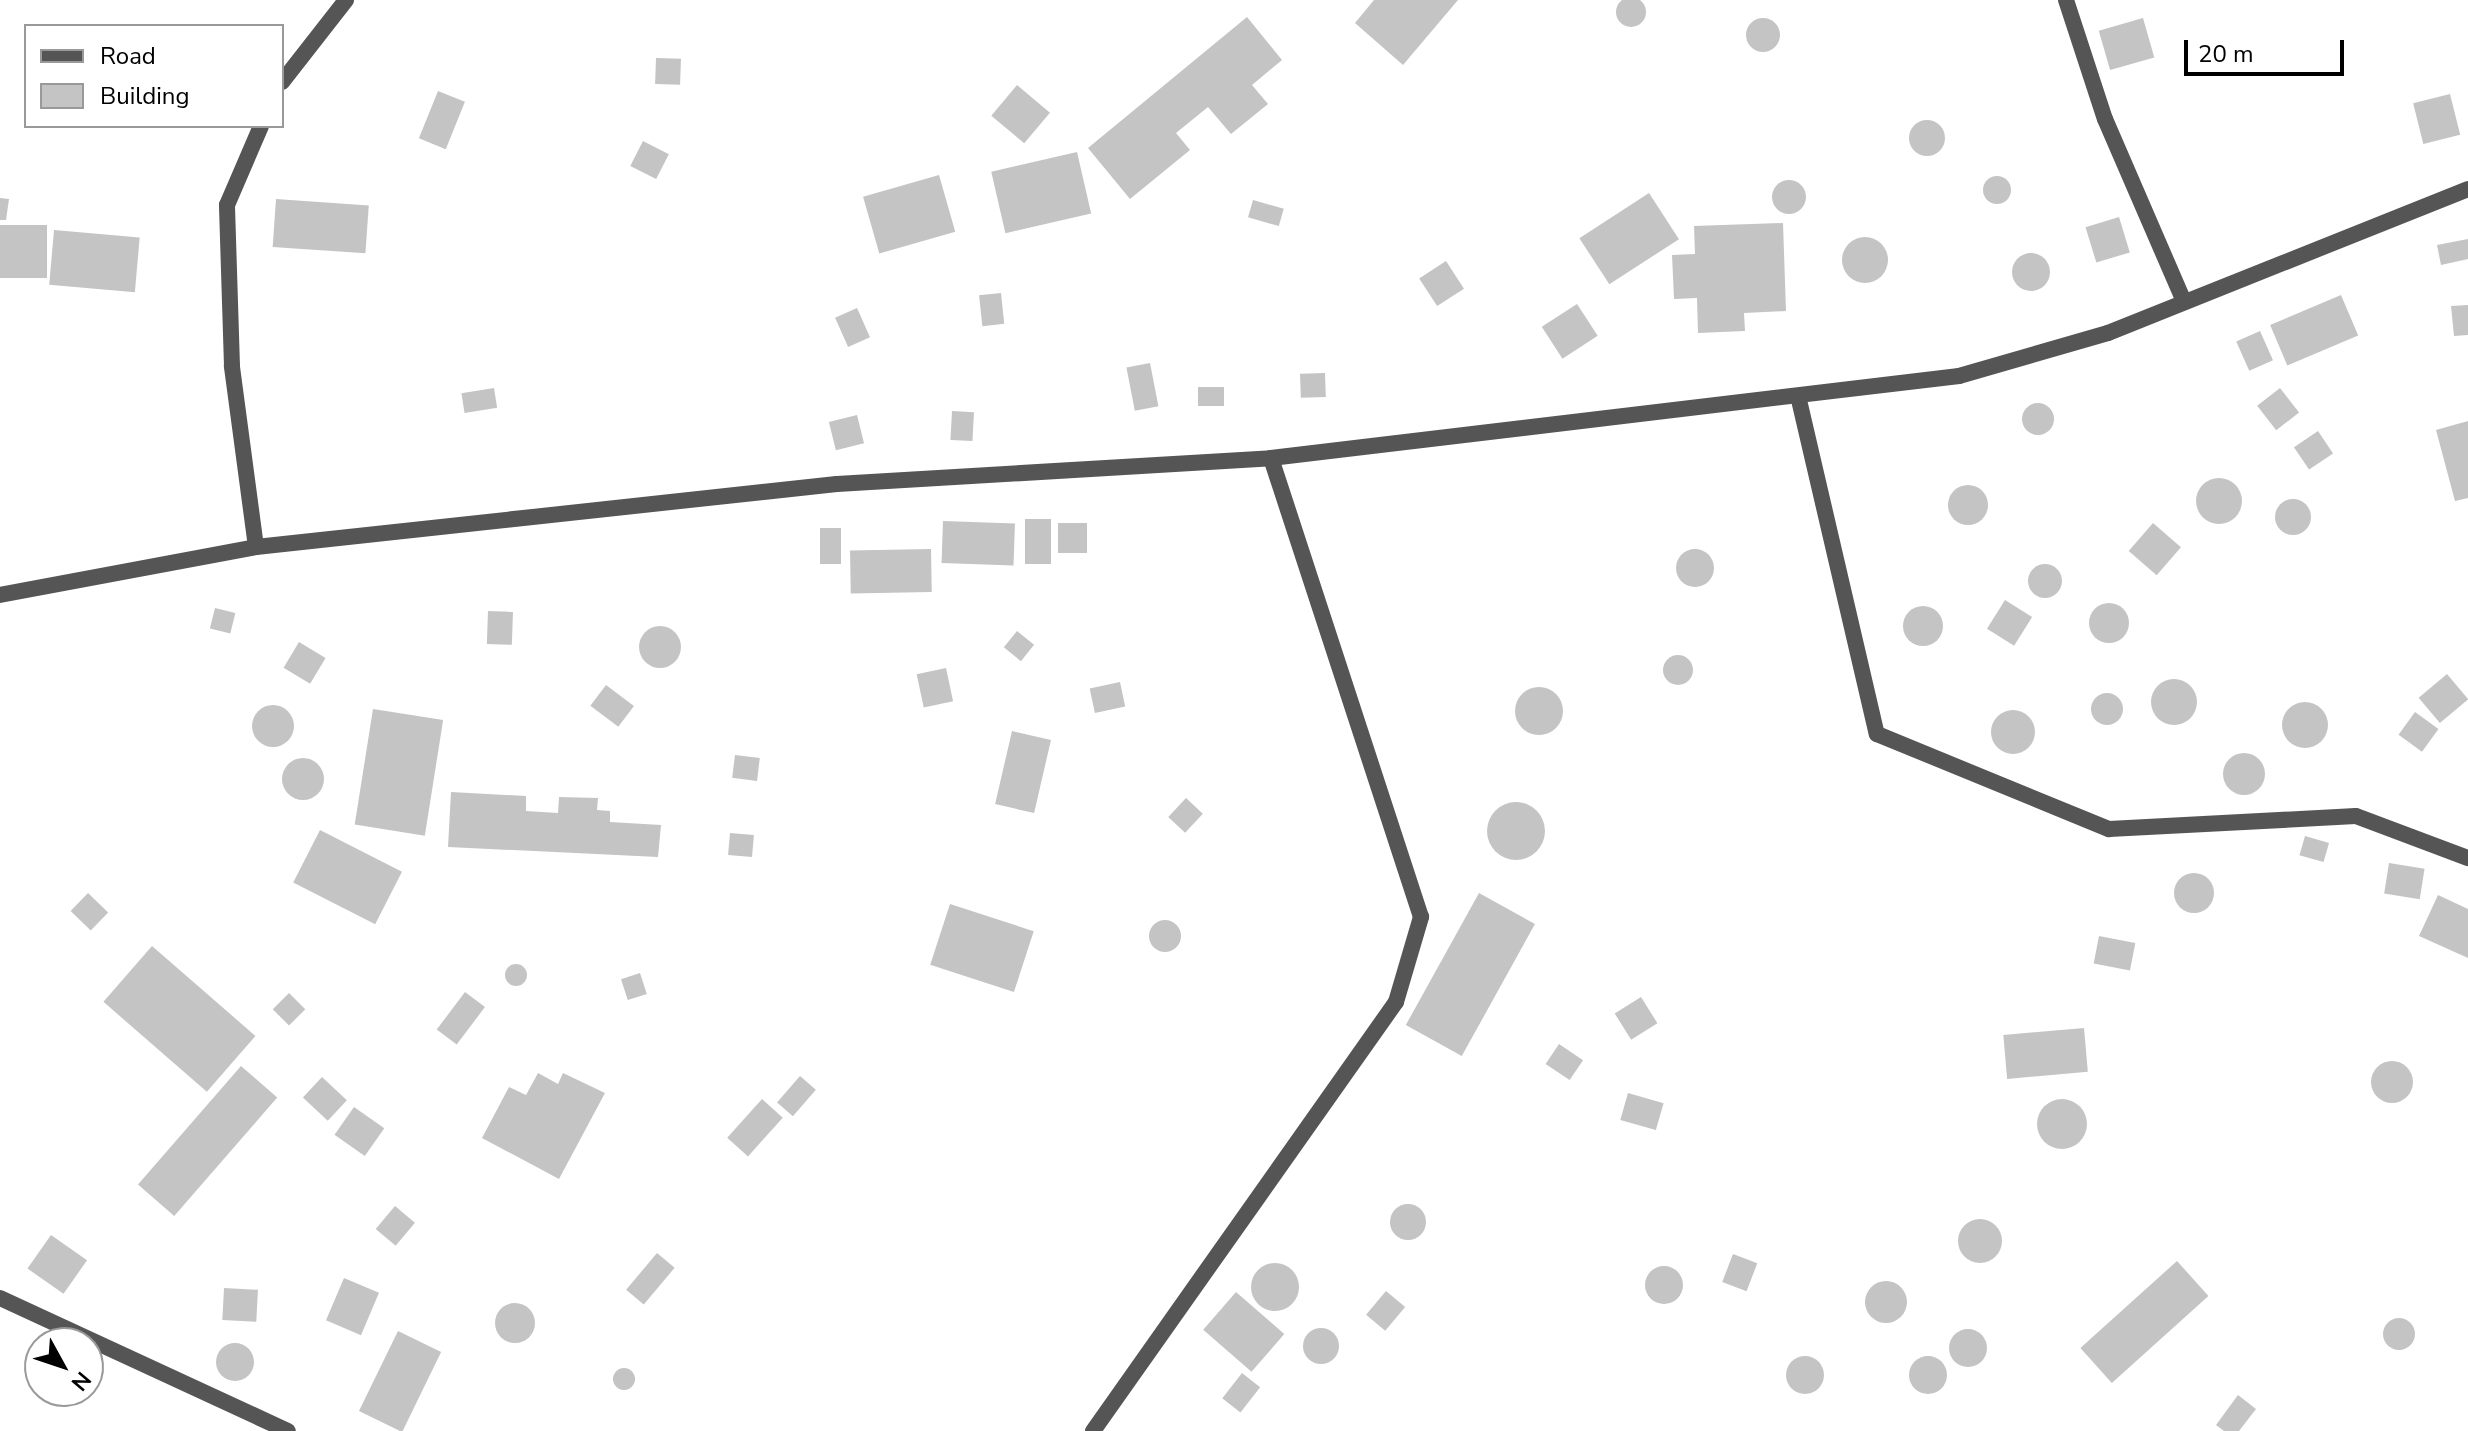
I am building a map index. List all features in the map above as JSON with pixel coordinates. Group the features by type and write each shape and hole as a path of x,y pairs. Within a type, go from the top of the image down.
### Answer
{"street":[{"path":"284,79 346,0"},
{"path":"2066,0 2105,119 2183,299"},
{"path":"256,547 232,366 227,205 260,128"},
{"path":"0,595 256,547 837,484 1271,458 1799,400 2034,356 2468,189"},
{"path":"1799,400 1877,734 2109,829 2356,816 2468,858"},
{"path":"1093,1431 1396,1002 1421,917 1271,458"},
{"path":"0,1298 288,1431"}],"building":[{"path":"1623,-1 1639,-1 1645,6 1645,18 1637,26 1625,26 1617,18 1617,6"},
{"path":"1374,0 1458,0 1403,65 1355,23"},
{"path":"1247,17 1282,60 1252,85 1268,104 1231,134 1208,107 1176,133 1190,150 1130,199 1088,148"},
{"path":"1763,18 1775,23 1780,35 1775,47 1763,52 1751,47 1746,35 1751,23"},
{"path":"2143,18 2154,57 2110,70 2099,31"},
{"path":"656,58 681,59 680,85 655,84"},
{"path":"1017,85 1050,113 1024,143 991,116"},
{"path":"438,91 465,102 446,149 419,138"},
{"path":"2450,94 2460,135 2423,144 2413,103"},
{"path":"1927,120 1939,126 1945,138 1939,150 1927,156 1915,150 1909,138 1915,126"},
{"path":"643,141 669,154 656,179 630,166"},
{"path":"1077,152 1091,213 1005,233 991,172"},
{"path":"939,175 955,232 879,253 863,197"},
{"path":"1997,176 2007,180 2011,190 2007,200 1997,204 1987,200 1983,190 1987,180"},
{"path":"1789,180 1801,185 1806,197 1801,209 1789,214 1777,209 1772,197 1777,185"},
{"path":"1649,193 1679,239 1609,284 1579,238"},
{"path":"0,198 9,199 6,220 0,220"},
{"path":"276,199 369,205 365,253 273,247"},
{"path":"1253,200 1284,209 1279,226 1248,217"},
{"path":"2119,217 2130,252 2096,263 2086,227"},
{"path":"1783,223 1786,311 1744,313 1745,331 1698,333 1697,298 1674,299 1672,255 1695,254 1694,226"},
{"path":"0,225 47,225 47,278 0,278"},
{"path":"54,230 140,237 135,292 49,285"},
{"path":"1865,237 1881,244 1888,260 1881,276 1865,283 1849,276 1842,260 1849,244"},
{"path":"2468,239 2468,259 2441,265 2437,245"},
{"path":"2031,253 2044,259 2050,272 2044,285 2031,291 2018,285 2012,272 2018,259"},
{"path":"1446,261 1464,289 1437,306 1419,278"},
{"path":"1001,293 1004,324 982,326 979,295"},
{"path":"2341,295 2358,336 2287,366 2270,325"},
{"path":"1577,304 1598,336 1562,359 1542,327"},
{"path":"2468,305 2468,335 2454,336 2451,306"},
{"path":"857,308 870,337 848,347 835,318"},
{"path":"2260,331 2273,360 2249,371 2236,342"},
{"path":"1150,363 1158,406 1135,411 1126,368"},
{"path":"1325,373 1326,397 1301,398 1300,374"},
{"path":"1198,387 1224,387 1224,406 1198,406"},
{"path":"494,388 497,408 465,413 461,393"},
{"path":"2280,388 2299,412 2276,430 2257,406"},
{"path":"2038,403 2050,407 2054,419 2050,431 2038,435 2026,431 2022,419 2026,407"},
{"path":"952,411 974,412 972,441 950,440"},
{"path":"857,415 864,443 836,450 829,422"},
{"path":"2468,421 2468,498 2455,501 2436,430"},
{"path":"2318,431 2333,453 2309,470 2294,447"},
{"path":"2219,478 2235,485 2242,501 2235,517 2219,524 2203,517 2196,501 2203,485"},
{"path":"1968,485 1982,491 1988,505 1982,519 1968,525 1954,519 1948,505 1954,491"},
{"path":"2293,499 2305,505 2311,517 2305,529 2293,535 2281,529 2275,517 2281,505"},
{"path":"1025,519 1051,519 1051,564 1025,564"},
{"path":"943,521 1015,524 1013,565 942,563"},
{"path":"1058,523 1087,523 1087,553 1058,553"},
{"path":"2153,523 2181,547 2157,575 2129,551"},
{"path":"820,528 841,528 841,564 820,564"},
{"path":"931,549 932,592 851,593 850,550"},
{"path":"1695,549 1708,555 1714,568 1708,581 1695,587 1682,581 1676,568 1682,555"},
{"path":"2045,564 2057,569 2062,581 2057,593 2045,598 2033,593 2028,581 2033,569"},
{"path":"2005,600 2032,617 2014,646 1987,629"},
{"path":"2109,603 2123,609 2129,623 2123,637 2109,643 2095,637 2089,623 2095,609"},
{"path":"1923,606 1937,612 1943,626 1937,640 1923,646 1909,640 1903,626 1909,612"},
{"path":"215,608 235,613 230,633 210,628"},
{"path":"488,611 513,612 512,645 487,644"},
{"path":"660,626 675,632 681,647 675,662 660,668 645,662 639,647 645,632"},
{"path":"1017,631 1034,645 1021,661 1004,647"},
{"path":"299,642 326,658 310,684 284,668"},
{"path":"1678,655 1689,659 1693,670 1689,681 1678,685 1667,681 1663,670 1667,659"},
{"path":"946,668 953,701 924,707 917,674"},
{"path":"2447,674 2468,699 2440,723 2419,698"},
{"path":"2174,679 2190,686 2197,702 2190,718 2174,725 2158,718 2151,702 2158,686"},
{"path":"1120,682 1125,706 1095,713 1090,688"},
{"path":"606,685 634,706 618,727 590,706"},
{"path":"1539,687 1556,694 1563,711 1556,728 1539,735 1522,728 1515,711 1522,694"},
{"path":"2107,693 2118,698 2123,709 2118,720 2107,725 2096,720 2091,709 2096,698"},
{"path":"2305,702 2322,708 2328,725 2322,742 2305,748 2288,742 2282,725 2288,708"},
{"path":"273,705 288,711 294,726 288,741 273,747 258,741 252,726 258,711"},
{"path":"373,709 443,720 425,836 355,825"},
{"path":"2013,710 2028,717 2035,732 2028,747 2013,754 1998,747 1991,732 1998,717"},
{"path":"2415,712 2438,729 2422,752 2399,735"},
{"path":"1012,731 1051,740 1034,813 995,804"},
{"path":"2244,753 2259,759 2265,774 2259,789 2244,795 2229,789 2223,774 2229,759"},
{"path":"735,755 760,758 757,781 732,778"},
{"path":"303,758 318,764 324,779 318,794 303,800 288,794 282,779 288,764"},
{"path":"451,792 526,796 526,811 558,813 559,797 598,798 597,810 610,811 610,822 661,825 658,857 448,847"},
{"path":"1186,798 1203,814 1185,833 1168,817"},
{"path":"1516,802 1537,810 1545,831 1537,852 1516,860 1495,852 1487,831 1495,810"},
{"path":"320,830 402,872 375,924 293,883"},
{"path":"730,833 754,835 752,857 728,855"},
{"path":"2305,836 2329,843 2324,862 2299,855"},
{"path":"2389,863 2425,869 2420,899 2384,894"},
{"path":"2194,873 2208,879 2214,893 2208,907 2194,913 2180,907 2174,893 2180,879"},
{"path":"88,893 108,912 91,930 71,911"},
{"path":"1479,893 1535,924 1462,1056 1406,1025"},
{"path":"2438,895 2468,909 2468,958 2419,936"},
{"path":"950,904 1034,931 1014,992 930,965"},
{"path":"1165,920 1176,925 1181,936 1176,947 1165,952 1154,947 1149,936 1154,925"},
{"path":"2099,936 2135,943 2130,971 2094,963"},
{"path":"152,946 255,1036 207,1092 103,1002"},
{"path":"516,964 524,967 527,975 524,983 516,986 508,983 505,975 508,967"},
{"path":"640,973 647,994 628,1000 621,979"},
{"path":"465,992 485,1007 457,1045 437,1030"},
{"path":"289,993 305,1009 289,1026 273,1009"},
{"path":"1641,997 1657,1023 1631,1040 1615,1013"},
{"path":"2084,1028 2088,1072 2007,1079 2003,1035"},
{"path":"1559,1044 1583,1060 1570,1080 1546,1064"},
{"path":"2392,1061 2407,1067 2413,1082 2407,1097 2392,1103 2377,1097 2371,1082 2377,1067"},
{"path":"241,1066 277,1097 174,1216 138,1184"},
{"path":"538,1073 558,1084 563,1073 605,1093 559,1179 482,1138 509,1087 526,1095"},
{"path":"800,1076 816,1090 793,1116 777,1102"},
{"path":"322,1077 347,1100 328,1121 303,1097"},
{"path":"1628,1093 1664,1103 1656,1130 1620,1120"},
{"path":"762,1099 783,1118 748,1156 727,1138"},
{"path":"2062,1099 2079,1107 2087,1124 2079,1141 2062,1149 2045,1141 2037,1124 2045,1107"},
{"path":"354,1107 384,1128 365,1156 334,1135"},
{"path":"1408,1204 1421,1209 1426,1222 1421,1235 1408,1240 1395,1235 1390,1222 1395,1209"},
{"path":"395,1206 415,1223 396,1246 376,1229"},
{"path":"1980,1219 1995,1226 2002,1241 1995,1256 1980,1263 1965,1256 1958,1241 1965,1226"},
{"path":"51,1235 87,1260 64,1294 27,1269"},
{"path":"657,1253 675,1268 644,1305 626,1290"},
{"path":"1733,1254 1757,1263 1747,1291 1722,1282"},
{"path":"2177,1261 2208,1296 2112,1383 2080,1348"},
{"path":"1275,1263 1292,1270 1299,1287 1292,1304 1275,1311 1258,1304 1251,1287 1258,1270"},
{"path":"1664,1266 1678,1271 1683,1285 1678,1299 1664,1304 1650,1299 1645,1285 1650,1271"},
{"path":"344,1278 379,1293 361,1335 326,1320"},
{"path":"1886,1281 1901,1287 1907,1302 1901,1317 1886,1323 1871,1317 1865,1302 1871,1287"},
{"path":"224,1288 258,1290 256,1322 222,1320"},
{"path":"1386,1291 1405,1307 1385,1331 1366,1315"},
{"path":"1236,1292 1284,1334 1251,1372 1203,1330"},
{"path":"515,1303 529,1309 535,1323 529,1337 515,1343 501,1337 495,1323 501,1309"},
{"path":"2399,1318 2411,1322 2415,1334 2411,1346 2399,1350 2387,1346 2383,1334 2387,1322"},
{"path":"1321,1328 1334,1333 1339,1346 1334,1359 1321,1364 1308,1359 1303,1346 1308,1333"},
{"path":"1968,1329 1981,1335 1987,1348 1981,1361 1968,1367 1955,1361 1949,1348 1955,1335"},
{"path":"398,1331 441,1352 403,1431 359,1411"},
{"path":"235,1343 249,1348 254,1362 249,1376 235,1381 221,1376 216,1362 221,1348"},
{"path":"1805,1356 1819,1361 1824,1375 1819,1389 1805,1394 1791,1389 1786,1375 1791,1361"},
{"path":"1928,1356 1941,1362 1947,1375 1941,1388 1928,1394 1915,1388 1909,1375 1915,1362"},
{"path":"620,1368 628,1368 635,1379 628,1390 620,1390 613,1383 613,1375"},
{"path":"1242,1373 1260,1387 1240,1412 1222,1398"},
{"path":"2238,1395 2256,1409 2239,1431 2224,1431 2216,1425"}]}
